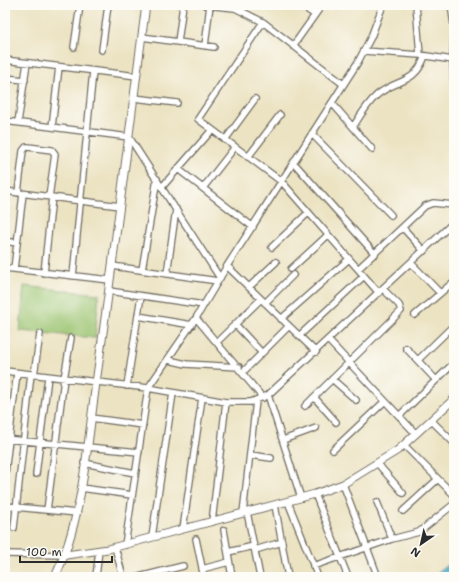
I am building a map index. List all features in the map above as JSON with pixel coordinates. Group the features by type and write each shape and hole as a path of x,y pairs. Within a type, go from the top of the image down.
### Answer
{"street":[{"path":"74,47 80,5"},
{"path":"102,50 108,5"},
{"path":"55,577 66,555 77,513 109,291 146,5"},
{"path":"178,42 183,5"},
{"path":"205,46 208,5 236,7 263,22 343,84"},
{"path":"301,5 315,15"},
{"path":"293,46 322,5"},
{"path":"125,545 148,388 192,325 227,266 332,104 364,51 383,5"},
{"path":"353,127 365,108 378,95 414,75 421,66 422,55 416,5"},
{"path":"451,5 454,25"},
{"path":"263,22 198,119 282,182 358,270 399,305 401,311 305,406"},
{"path":"454,36 454,86"},
{"path":"142,37 214,47"},
{"path":"364,51 422,55 453,60"},
{"path":"5,60 136,76"},
{"path":"18,122 27,63"},
{"path":"52,127 59,67"},
{"path":"73,276 93,71"},
{"path":"5,78 25,80"},
{"path":"134,98 177,103"},
{"path":"225,140 255,99"},
{"path":"332,104 372,149"},
{"path":"248,157 280,115"},
{"path":"5,121 129,137 176,209 219,280"},
{"path":"162,187 212,130"},
{"path":"313,134 391,215"},
{"path":"14,269 23,151 26,147 52,150 55,154 44,273"},
{"path":"203,188 235,147"},
{"path":"294,163 375,254"},
{"path":"178,169 253,227"},
{"path":"142,270 157,179"},
{"path":"5,191 120,206"},
{"path":"358,270 429,203 454,205"},
{"path":"167,274 176,209"},
{"path":"272,247 308,213"},
{"path":"5,371 148,388 226,402 256,401 266,397 316,352 454,222"},
{"path":"403,228 424,251"},
{"path":"217,342 235,324 263,301 328,235"},
{"path":"5,241 17,243"},
{"path":"281,319 349,259"},
{"path":"249,288 276,262"},
{"path":"411,263 440,293"},
{"path":"112,266 219,280"},
{"path":"227,266 316,352"},
{"path":"5,268 110,280"},
{"path":"299,336 364,276"},
{"path":"415,315 451,284"},
{"path":"109,291 204,305"},
{"path":"127,386 141,296"},
{"path":"138,316 192,325"},
{"path":"196,318 266,397 283,440 301,498"},
{"path":"235,324 262,353"},
{"path":"418,360 454,325"},
{"path":"243,372 289,326"},
{"path":"14,528 24,441 40,334"},
{"path":"47,510 64,379 71,338"},
{"path":"328,340 416,434"},
{"path":"406,348 436,380"},
{"path":"169,360 186,364 239,367"},
{"path":"399,416 454,363"},
{"path":"5,473 7,440 17,372"},
{"path":"36,474 48,377"},
{"path":"332,379 356,400"},
{"path":"152,537 173,393"},
{"path":"314,397 336,422"},
{"path":"183,529 202,398"},
{"path":"5,554 66,555 125,545 288,502 343,484 404,445 454,398"},
{"path":"256,401 245,513 260,577"},
{"path":"333,450 385,401"},
{"path":"212,522 226,402"},
{"path":"91,418 143,426"},
{"path":"431,420 454,443"},
{"path":"283,440 316,428"},
{"path":"7,440 139,452"},
{"path":"404,445 454,495"},
{"path":"250,455 271,458"},
{"path":"84,463 136,473"},
{"path":"377,463 403,493"},
{"path":"403,511 438,479"},
{"path":"343,484 378,577"},
{"path":"80,488 132,495"},
{"path":"314,494 348,577"},
{"path":"288,502 318,577"},
{"path":"377,502 392,539"},
{"path":"313,566 367,547 423,530 454,504"},
{"path":"274,505 288,576 282,577"},
{"path":"5,506 77,513"},
{"path":"224,530 232,577"},
{"path":"196,539 204,577"},
{"path":"228,552 282,542"},
{"path":"115,547 123,577"},
{"path":"96,577 98,550"},
{"path":"202,569 230,562"},
{"path":"139,577 183,566"},
{"path":"169,570 171,577"}],"green space":[{"path":"24,286 99,294 95,338 20,331"}],"water":[{"path":"454,560 454,577 431,577"}]}
